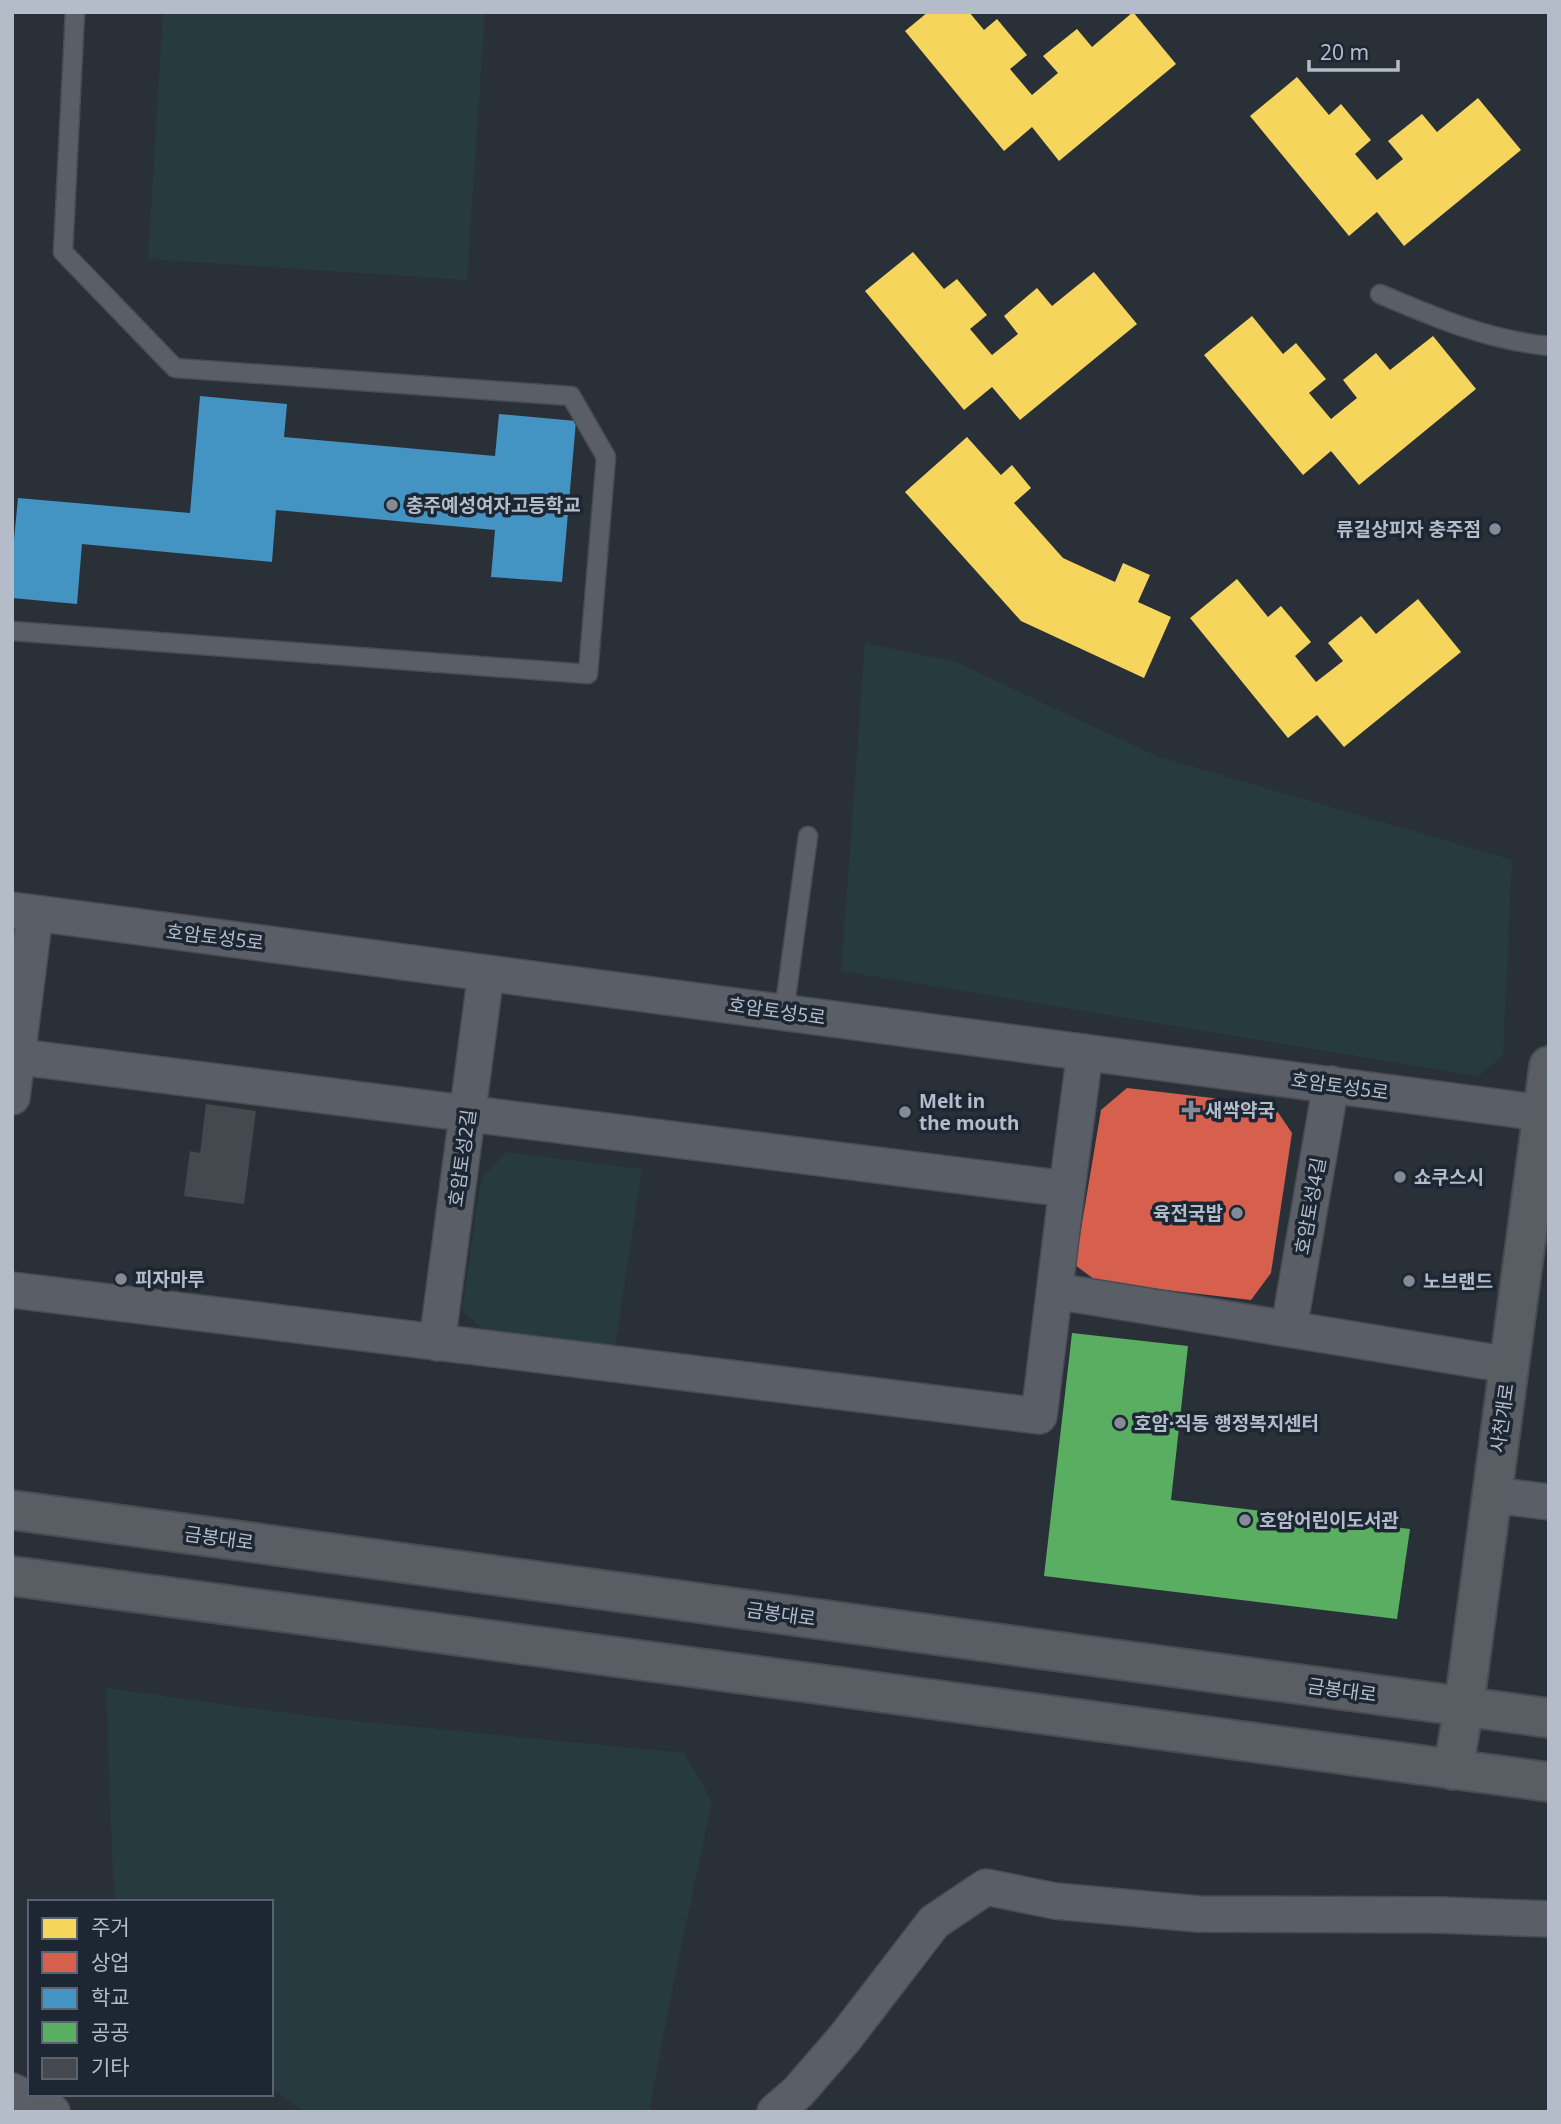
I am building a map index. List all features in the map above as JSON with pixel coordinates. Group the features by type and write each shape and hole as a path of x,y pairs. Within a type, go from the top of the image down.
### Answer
{"street":[{"name":"호암토성5로","path":"24,912 1546,1113"},
{"path":"12,1097 24,912"},
{"name":"호암토성2길","path":"437,1343 486,973"},
{"path":"12,1290 1039,1416 1085,1052"},
{"path":"15,1057 1067,1189"},
{"name":"사천개로","path":"1453,1770 1546,1113 1549,1066"},
{"name":"호암토성4길","path":"1289,1328 1331,1084"},
{"path":"1055,1291 1509,1365"},
{"path":"1492,1495 1549,1502"},
{"name":"금봉대로","path":"12,1510 1549,1718"},
{"path":"12,1576 1549,1782"},
{"path":"775,2112 798,2092 844,2039 934,1922 986,1887 1055,1901 1198,1914 1440,1915 1549,1919"},
{"path":"12,2091 52,2112"}],"lane":[{"path":"12,631 588,674 606,457 571,396 175,368 63,252 75,12"},
{"path":"1380,294 1457,327 1516,343 1549,346"},
{"path":"784,1012 808,836"}],"green space":[{"path":"163,12 485,12 467,280 148,259"},
{"path":"865,643 956,662 1156,756 1512,860 1503,1056 1477,1076 841,971"},
{"path":"507,1152 642,1169 615,1347 486,1332 462,1310 481,1179"},
{"path":"106,1688 324,1718 684,1753 712,1801 649,2112 305,2112 273,2089 273,1900 114,1900"}],"building: 주거":[{"path":"928,12 969,12 984,30 997,19 1027,55 1010,69 1032,95 1058,73 1043,56 1077,29 1092,47 1133,12 1176,64 1059,161 1032,127 1004,151 905,31"},
{"path":"1297,77 1329,115 1341,104 1371,140 1355,154 1377,180 1403,159 1388,141 1422,114 1437,132 1478,98 1521,150 1404,246 1377,212 1349,236 1250,116"},
{"path":"913,252 944,289 957,279 987,315 970,329 992,355 1018,334 1004,316 1037,288 1052,306 1094,272 1137,324 1020,420 992,387 964,410 865,291"},
{"path":"1252,316 1283,354 1296,343 1326,379 1309,393 1331,419 1357,398 1343,380 1376,353 1390,370 1433,336 1476,389 1359,485 1331,451 1303,475 1204,355"},
{"path":"967,437 1001,475 1012,465 1031,488 1014,503 1063,558 1115,582 1123,563 1150,575 1138,602 1171,617 1144,678 1021,621 905,492"},
{"path":"1237,579 1268,617 1281,606 1311,642 1295,656 1316,682 1343,661 1328,643 1361,616 1376,634 1418,599 1461,652 1344,747 1317,715 1288,738 1190,618"}],"building: 상업":[{"path":"1127,1088 1273,1105 1292,1133 1271,1273 1251,1300 1098,1282 1075,1265 1101,1110"}],"building: 학교":[{"name":"충주예성여자고등학교","path":"200,396 287,404 284,437 495,456 499,414 576,421 562,582 491,577 495,530 276,510 272,562 82,544 77,604 12,598 12,560 18,498 190,513"}],"building: 공공":[{"name":"호암·직동 행정복지센터","path":"1072,1333 1188,1346 1171,1500 1410,1529 1397,1619 1044,1576"}],"building: 기타":[{"path":"206,1104 256,1111 244,1204 184,1196 190,1151 200,1153"}],"place":[{"name":"충주예성여자고등학교","path":"392,505"},
{"name":"류길상피자 충주점","path":"1495,529"},
{"name":"새싹약국","path":"1191,1110"},
{"name":"Melt in the mouth","path":"905,1112"},
{"name":"쇼쿠스시","path":"1400,1177"},
{"name":"육전국밥","path":"1237,1213"},
{"name":"피자마루","path":"121,1279"},
{"name":"노브랜드","path":"1409,1281"},
{"name":"호암·직동 행정복지센터","path":"1120,1423"},
{"name":"호암어린이도서관","path":"1245,1520"}]}
